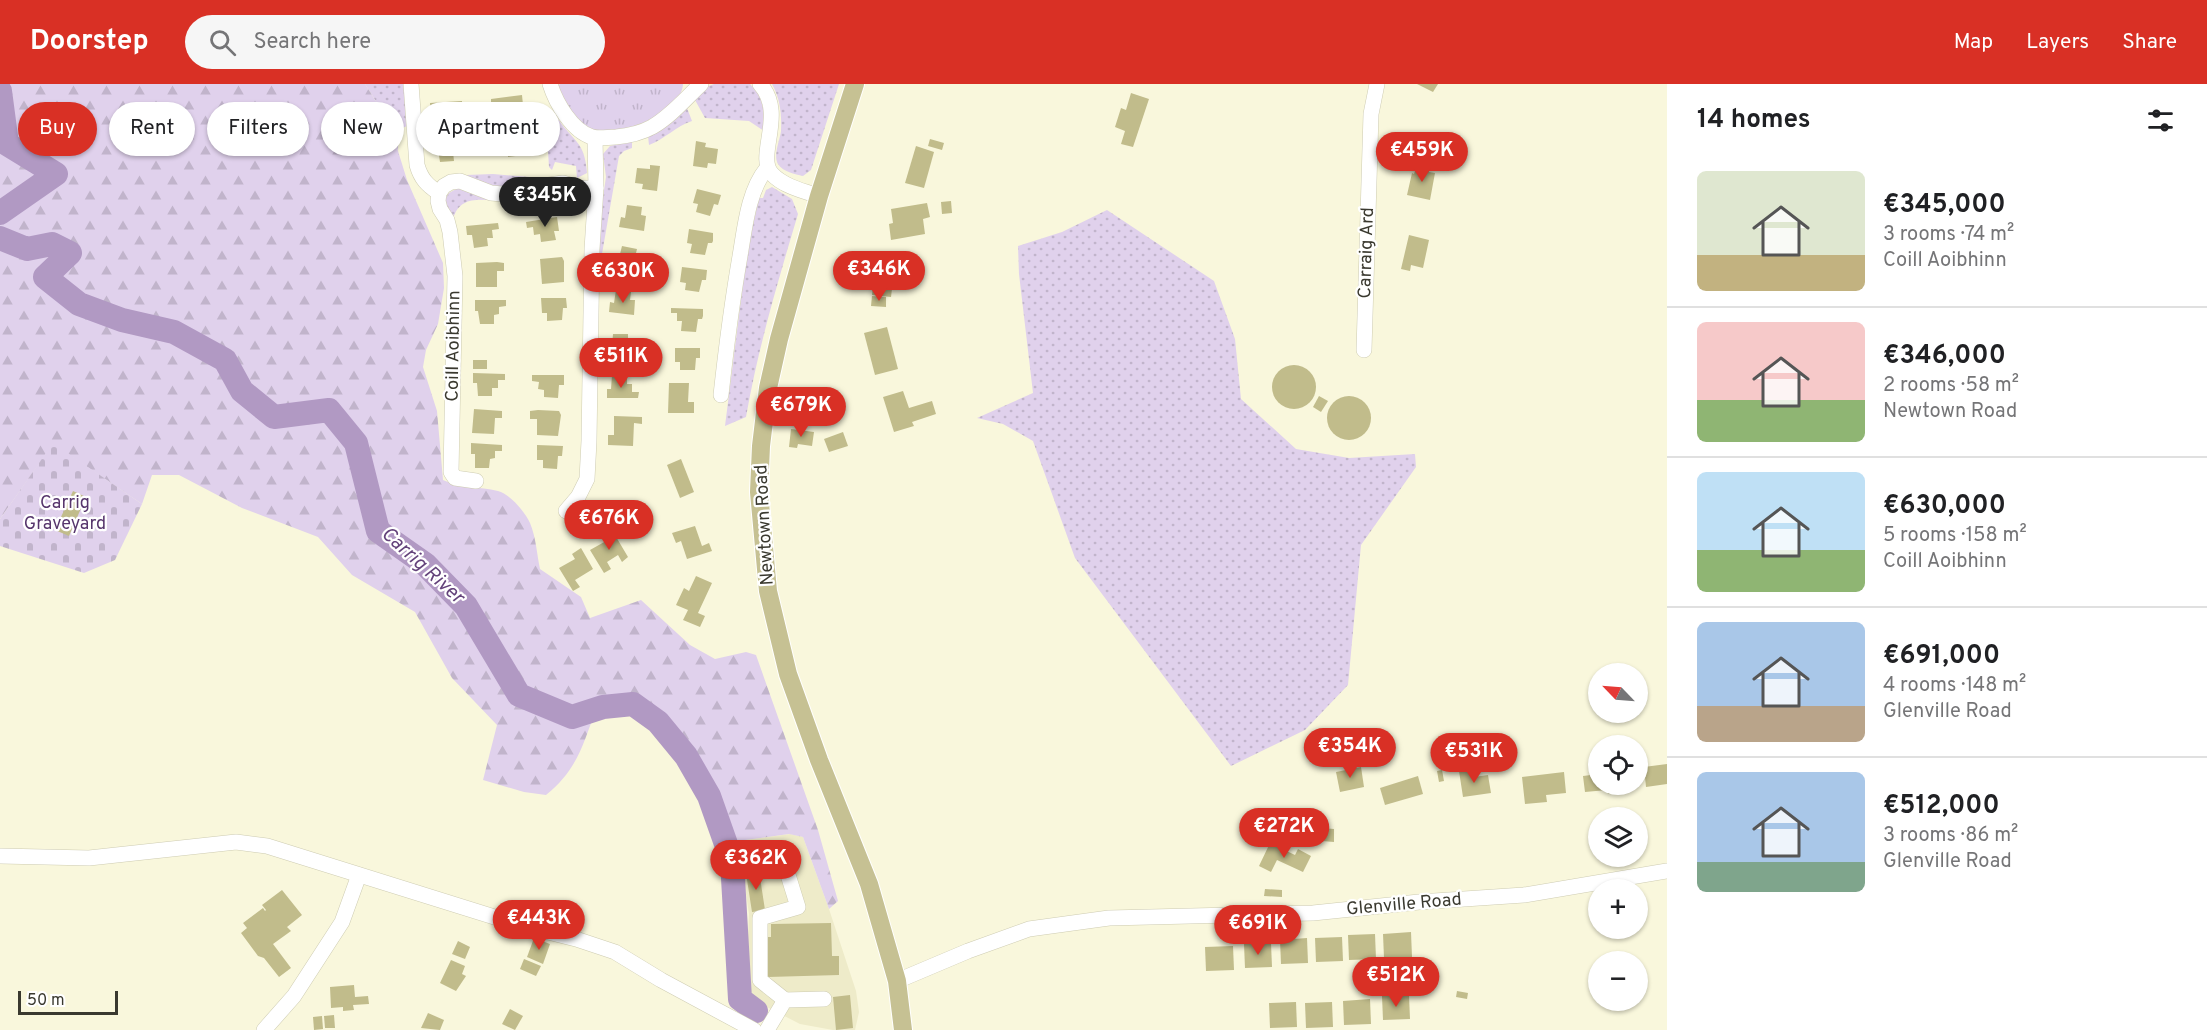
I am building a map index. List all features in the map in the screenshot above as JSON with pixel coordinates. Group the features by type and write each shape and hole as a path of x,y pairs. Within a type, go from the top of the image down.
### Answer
{"main road":[{"name":"Newtown Road","path":"855,84 819,196 779,339 768,388 761,446 759,492 761,539 768,591 788,674 819,760 869,884 897,981 903,1030"}],"street":[{"name":"Coill Aoibhinn","path":"411,84 417,165 421,177 428,186 439,193 440,209 447,220 450,232 455,276 451,472 455,478 476,481"},
{"path":"550,84 555,99 576,127 595,138 626,136 650,128 669,115 701,84"},
{"path":"760,84 766,90 772,118 771,136 765,159 767,168 773,176 793,187 819,196"},
{"name":"Carraig Ard","path":"1364,350 1371,114 1377,84"},
{"path":"566,512 578,497 586,479 589,441 592,249 596,188 595,138"},
{"path":"721,395 732,304 744,233 754,192 767,168"},
{"path":"439,193 451,182 460,181 491,193 502,194 535,191 549,185 563,183 580,188 596,188"},
{"path":"0,856 89,858 236,842 267,846 519,925 576,939 615,952 661,980 754,1030"},
{"path":"780,849 798,907 760,918 760,980 784,1000 824,999"},
{"name":"Glenville Road","path":"897,981 968,951 1029,929 1109,918 1314,913 1524,895 1667,871"},
{"path":"264,1030 294,996 342,922 359,875"},
{"path":"767,1030 784,1000"}],"shaded area":[{"path":"790,834 803,837 829,909 856,991 859,1012 855,1030 833,1030 800,1024 765,1006 749,991 746,981 749,914 743,874 735,857 741,850 744,840"}],"green space":[{"path":"0,84 365,84 376,102 321,102 321,156 400,156 407,180 443,263 444,288 438,324 426,350 423,367 437,411 443,480 457,485 498,491 512,500 530,523 540,569 581,597 590,618 641,600 690,645 715,659 746,652 756,655 818,830 838,901 829,909 803,837 789,834 745,840 741,850 732,861 715,815 696,774 670,737 633,704 596,709 578,756 557,786 546,795 524,792 483,780 497,725 452,678 415,612 352,575 318,537 242,508 179,475 152,475 142,504 53,444 0,519"},
{"path":"365,84 405,84 407,126 404,127 404,102 376,102"},
{"path":"560,84 683,84 680,95 659,115 628,128 598,131 582,124 573,115 557,87"},
{"path":"714,84 750,84 758,94 763,106 764,131 749,121 705,118 695,100 706,87"},
{"path":"772,84 839,84 811,170 803,176 789,172 778,164 776,152 781,119 779,101"},
{"path":"687,108 692,121 649,145 648,136"},
{"path":"560,121 581,148 587,173 577,178 576,166 555,162 552,170 549,167 548,156 560,156"},
{"path":"632,141 632,148 619,156 598,277 600,217 606,177 603,154 610,146"},
{"path":"493,174 530,177 531,183 497,187 466,175"},
{"path":"772,187 792,199 798,214 762,340 746,417 725,426 747,252 759,198 763,198 766,190"},
{"path":"458,188 503,201 473,200 466,202 456,211 453,219 444,201 449,193"},
{"path":"1107,210 1214,281 1235,339 1241,399 1296,449 1349,458 1415,454 1416,467 1361,545 1348,685 1305,730 1231,766 1075,558 1033,441 1003,424 977,418 1033,393 1019,274 1018,246 1062,232"},
{"name":"Carrig Graveyard","path":"53,443 142,504 115,560 84,573 0,546 0,519"}],"building":[{"path":"1417,84 1438,84 1433,92"},
{"path":"1131,93 1149,99 1133,147 1121,144 1125,131 1115,127 1121,108 1126,110"},
{"path":"522,95 523,102 491,102 491,99"},
{"path":"930,139 944,143 942,150 928,146"},
{"path":"696,141 706,143 705,147 718,149 716,164 708,163 707,168 693,166"},
{"path":"916,146 934,152 924,188 905,183"},
{"path":"1441,146 1456,149 1452,168 1437,166"},
{"path":"439,156 453,156 454,161 440,162"},
{"path":"1421,162 1430,164 1429,172 1435,173 1430,200 1407,195 1412,173 1414,174 1416,168 1420,168"},
{"path":"650,165 660,166 657,191 642,189 643,184 635,183 637,168 650,169"},
{"path":"697,189 721,195 718,205 714,204 710,216 696,212 698,204 693,203"},
{"path":"951,201 952,213 942,214 941,202"},
{"path":"927,203 930,217 923,219 925,234 891,240 889,224 893,223 891,209"},
{"path":"627,205 642,207 641,215 646,216 644,231 619,227 621,217 625,218"},
{"path":"557,217 559,231 554,231 556,240 541,242 540,234 534,235 533,227 527,228 526,222"},
{"path":"498,223 499,229 492,230 493,238 487,238 488,246 474,248 472,235 467,235 466,226"},
{"path":"689,229 713,233 713,241 708,243 705,255 690,253 692,244 687,243"},
{"path":"1409,235 1429,240 1423,268 1411,265 1410,271 1401,269"},
{"path":"622,246 637,249 635,257 640,258 638,272 613,268 614,260 619,258"},
{"path":"562,257 564,282 542,284 540,259"},
{"path":"870,261 895,263 891,297 872,295 874,276 869,275"},
{"path":"476,263 504,263 504,271 497,271 497,287 476,287"},
{"path":"682,267 707,270 706,280 702,280 699,292 685,290 686,283 680,282"},
{"path":"616,290 631,292 630,300 635,300 634,315 609,312 610,302 614,303"},
{"path":"872,296 886,297 886,307 871,306"},
{"path":"541,298 566,298 567,308 563,308 562,320 547,321 547,313 542,313"},
{"path":"475,300 506,300 506,306 499,307 499,314 494,315 494,324 480,324 478,311 475,311"},
{"path":"671,308 703,309 703,316 702,319 698,319 696,332 681,331 682,321 677,321 677,313 671,313"},
{"path":"887,327 898,369 875,375 864,333"},
{"path":"613,334 628,334 628,344 633,344 633,351 639,351 639,356 608,357 607,347 612,346"},
{"path":"675,348 700,348 700,358 696,358 695,370 680,370 680,362 675,362"},
{"path":"473,360 487,360 487,369 473,369"},
{"path":"1294,365 1309,372 1316,387 1309,402 1294,409 1279,402 1272,387 1279,372"},
{"path":"473,373 505,374 505,380 498,380 498,388 492,388 492,396 478,396 477,383 473,383"},
{"path":"532,375 564,375 564,385 559,385 558,398 544,397 544,390 538,389 539,382 532,381"},
{"path":"612,375 627,376 627,384 632,384 632,392 639,392 638,398 607,398 607,389 611,389"},
{"path":"669,383 689,383 688,402 694,402 694,413 668,413"},
{"path":"903,391 909,408 932,401 936,414 912,422 914,426 894,432 883,397"},
{"path":"1319,396 1328,401 1321,412 1313,407"},
{"path":"1349,396 1364,403 1371,418 1364,433 1349,440 1334,433 1327,418 1334,403"},
{"path":"474,409 502,411 502,418 495,418 494,434 472,433"},
{"path":"530,411 559,411 561,415 558,436 537,435 537,419 530,419"},
{"path":"614,416 642,417 642,424 634,423 633,446 608,445 608,435 614,435"},
{"path":"791,429 814,432 812,446 798,444 797,448 789,447"},
{"path":"843,432 848,446 829,452 824,439"},
{"path":"471,443 502,445 502,451 495,451 495,458 490,459 489,468 475,468 475,454 471,454"},
{"path":"537,445 563,446 562,456 558,456 557,469 543,468 543,460 537,460"},
{"path":"681,459 694,492 680,498 667,465"},
{"path":"73,491 86,497 69,536 55,530"},
{"path":"695,526 702,546 709,543 712,551 687,559 681,541 676,543 672,533"},
{"path":"612,530 628,557 622,562 618,555 607,562 611,569 604,573 590,550 606,541 603,536"},
{"path":"581,548 593,569 575,580 580,587 573,591 559,568 575,559 572,554"},
{"path":"696,576 712,583 698,613 705,616 700,627 683,620 688,610 676,605 684,588 689,591"},
{"path":"1667,764 1667,784 1648,787 1648,766"},
{"path":"1361,767 1364,787 1340,792 1336,772"},
{"path":"1473,769 1474,777 1488,775 1491,793 1463,797 1459,771"},
{"path":"1442,770 1444,781 1439,782 1437,771"},
{"path":"1564,772 1566,793 1546,795 1547,802 1525,804 1522,777"},
{"path":"1588,775 1588,792 1585,792 1583,776"},
{"path":"1418,776 1423,794 1385,805 1380,788"},
{"path":"1323,828 1334,829 1334,842 1322,841"},
{"path":"1270,843 1295,855 1298,849 1311,856 1303,872 1277,860 1271,872 1259,866"},
{"path":"759,871 765,910 752,912 746,873"},
{"path":"1265,889 1282,890 1282,897 1264,896"},
{"path":"282,890 302,915 287,927 291,931 273,944 291,968 279,977 264,958 258,956 241,933 247,928 243,923 263,908 265,911 262,905"},
{"path":"831,923 832,956 839,956 839,975 768,977 767,937 771,937 771,924"},
{"path":"1411,932 1412,957 1384,958 1383,934"},
{"path":"1375,934 1376,959 1349,960 1348,935"},
{"path":"1342,937 1343,961 1316,962 1315,938"},
{"path":"534,938 550,944 543,964 527,957"},
{"path":"1307,938 1308,963 1281,964 1280,940"},
{"path":"458,941 470,947 465,959 452,954"},
{"path":"1271,943 1272,967 1245,968 1244,944"},
{"path":"1233,946 1234,970 1206,971 1205,947"},
{"path":"524,959 541,966 536,976 520,969"},
{"path":"451,960 465,966 462,974 466,976 456,991 440,983"},
{"path":"354,985 355,997 368,996 369,1004 353,1005 354,1010 343,1011 343,1007 331,1008 330,987"},
{"path":"1457,991 1468,993 1467,999 1456,997"},
{"path":"850,995 853,1028 836,1030 833,997"},
{"path":"1409,995 1410,1019 1383,1020 1382,996"},
{"path":"1370,999 1371,1024 1344,1025 1343,1001"},
{"path":"1296,1002 1297,1027 1270,1028 1269,1003"},
{"path":"1332,1002 1333,1027 1306,1028 1305,1003"},
{"path":"510,1009 523,1016 515,1030 502,1024"},
{"path":"428,1013 444,1020 440,1030 421,1028"},
{"path":"334,1015 335,1028 325,1028 324,1016"},
{"path":"322,1016 323,1029 314,1030 313,1017"}],"waterway":[{"name":"Carrig River","path":"0,91 7,144 56,174 0,213"},
{"name":"Carrig River","path":"0,238 27,249 52,244 70,253 45,277 79,304 122,320 174,332 225,360 242,391 274,417 329,410 356,443 378,531 425,564 466,606 519,695 572,717 603,707 633,704 658,722 686,756 709,796 732,861 740,999 756,1011"}]}
